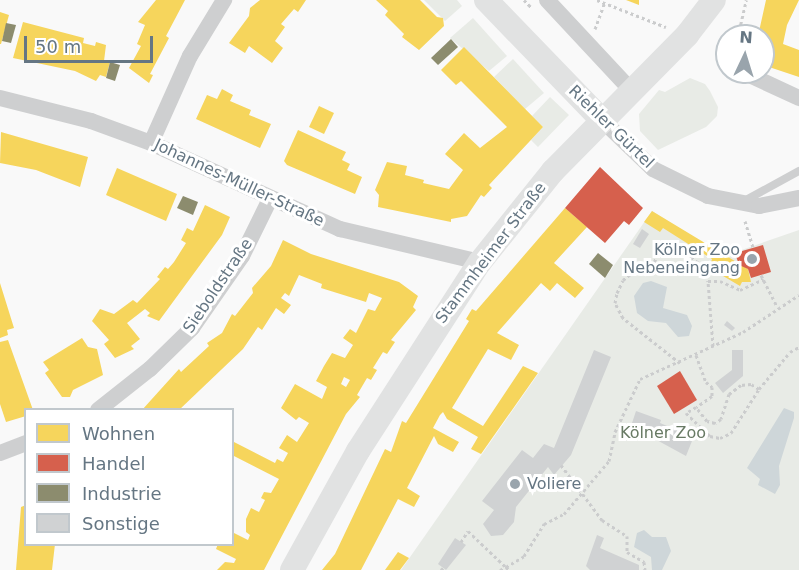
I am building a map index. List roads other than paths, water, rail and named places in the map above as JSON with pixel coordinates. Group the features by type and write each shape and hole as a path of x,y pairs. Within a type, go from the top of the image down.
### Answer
{"street":[{"path":"151,142 190,57 224,0"},
{"name":"Riehler Gürtel","path":"486,0 603,121 653,169 708,196 740,204 773,205 799,198"},
{"path":"547,0 631,90"},
{"name":"Stammheimer Straße","path":"292,570 358,451 480,262 553,171 687,36 714,0"},
{"path":"769,84 799,98"},
{"name":"Johannes-Müller-Straße","path":"0,98 91,121 151,142 270,199 361,235 480,262"},
{"name":"Sieboldstraße","path":"101,408 150,369 192,328 242,256 270,199"},
{"path":"0,453 24,444"}],"lane":[{"path":"740,204 799,171"}],"place":[{"name":"Kölner Zoo Nebeneingang","path":"752,259"},
{"name":"Voliere","path":"515,484"}],"park label":[{"name":"Kölner Zoo","path":"663,433"}]}
